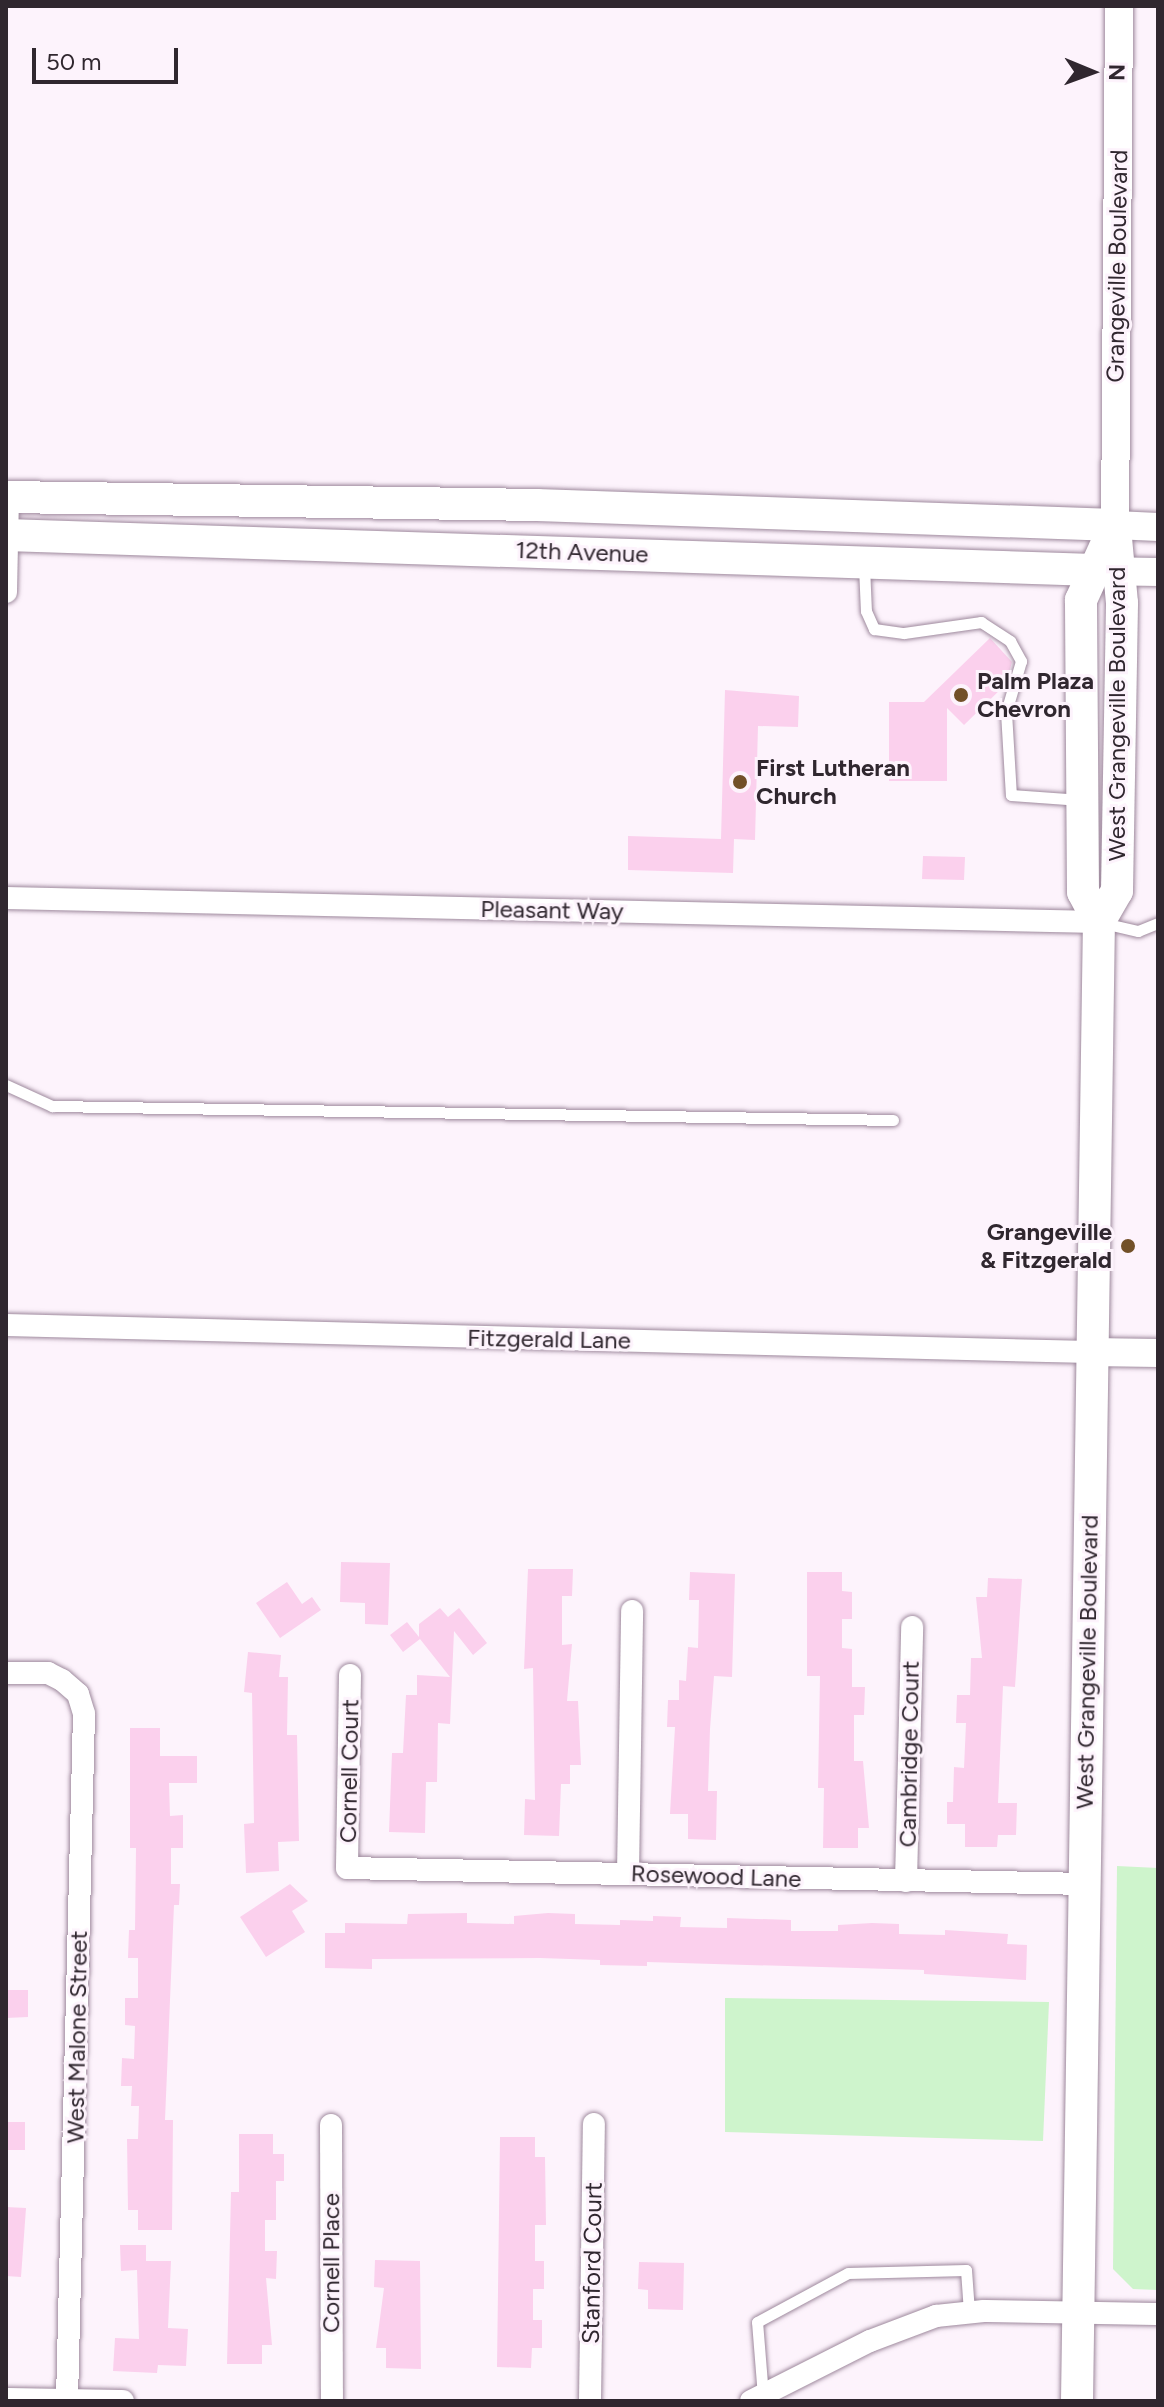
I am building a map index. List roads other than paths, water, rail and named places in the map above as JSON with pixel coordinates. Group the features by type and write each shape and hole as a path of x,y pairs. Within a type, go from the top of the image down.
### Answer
{"main road":[{"name":"12th Avenue","path":"7,497 522,505 1115,525"},
{"name":"West Grangeville Boulevard","path":"1077,2401 1099,922 1117,891 1107,571 1115,525"},
{"name":"12th Avenue","path":"7,535 1107,571"},
{"name":"West Grangeville Boulevard","path":"1099,922 1083,892 1081,600 1107,571"}],"street":[{"name":"Grangeville Boulevard","path":"1115,525 1119,6"},
{"path":"6,592 7,497"},
{"name":"12th Avenue","path":"1115,525 1158,527"},
{"name":"12th Avenue","path":"1107,571 1158,572"},
{"name":"Pleasant Way","path":"6,898 1099,922"},
{"name":"Fitzgerald Lane","path":"6,1325 1091,1352"},
{"path":"1091,1352 1158,1353"},
{"path":"628,1874 632,1611"},
{"name":"Cambridge Court","path":"906,1881 912,1627"},
{"name":"West Malone Street","path":"6,1673 48,1673 62,1680 78,1694 84,1714 67,2400"},
{"name":"Cornell Court","path":"347,1868 350,1675"},
{"name":"Rosewood Lane","path":"347,1868 1084,1884"},
{"name":"Stanford Court","path":"590,2401 594,2124"},
{"name":"Cornell Place","path":"331,2125 332,2401"},
{"path":"757,2398 906,2326 969,2312 1158,2314"},
{"path":"6,2399 123,2401"}],"lane":[{"path":"864,561 866,611 874,629 904,633 981,622 1010,641 1021,661 1006,712 1011,795 1083,800"},
{"path":"1099,922 1138,931 1158,923"},
{"path":"6,1085 52,1106 893,1120"},
{"path":"757,2398 757,2322 848,2273 966,2270 969,2312"}],"place":[{"name":"Palm Plaza Chevron","path":"961,695"},
{"name":"First Lutheran Church","path":"740,782"},
{"name":"Grangeville & Fitzgerald","path":"1128,1246"}]}
